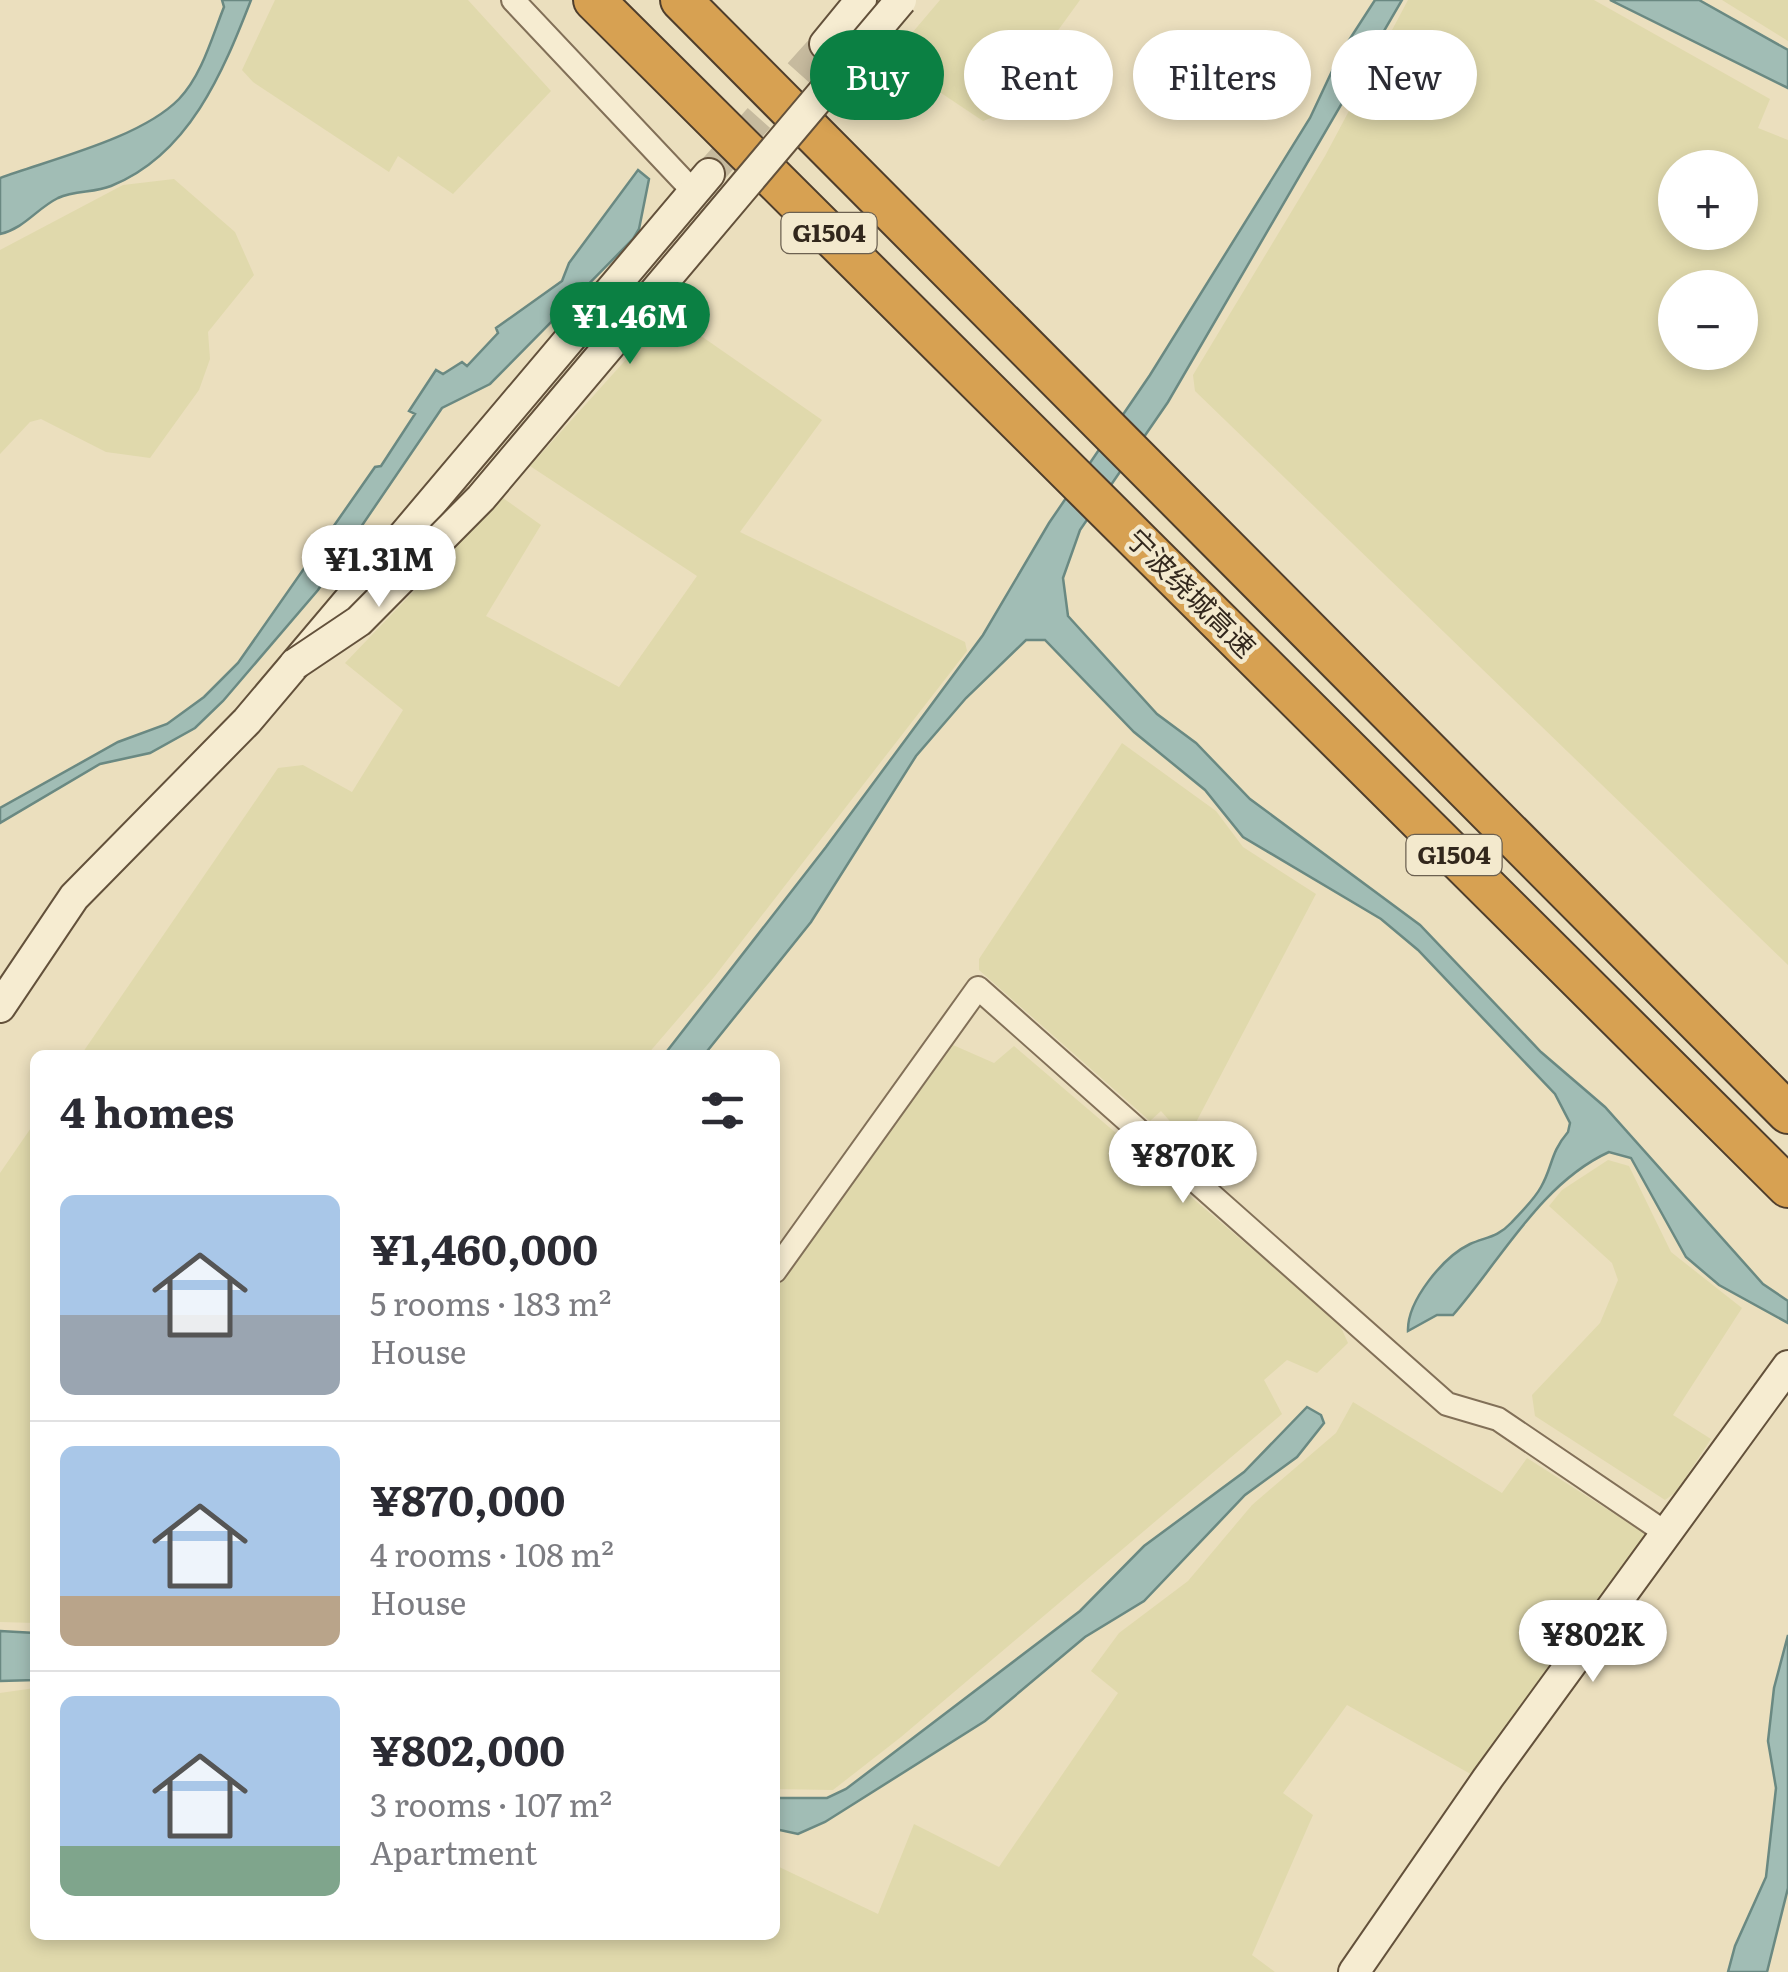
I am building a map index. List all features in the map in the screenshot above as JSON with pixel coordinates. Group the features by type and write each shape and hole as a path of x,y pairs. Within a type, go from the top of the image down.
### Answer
{"highway":[{"name":"宁波绕城高速","path":"594,0 1788,1186"},
{"name":"宁波绕城高速","path":"681,0 1788,1113"}],"street":[{"path":"0,1007 74,896 247,721 702,183 513,0"},
{"path":"836,30 861,0"},
{"path":"294,664 359,621 480,498 901,0"},
{"path":"780,1264 978,988 1447,1404 1498,1419 1666,1533"},
{"path":"1354,1972 1788,1366"}],"shaded area":[{"path":"275,0 468,0 551,91 453,194 398,156 389,172 253,82 242,70"},
{"path":"940,0 1080,0 1058,30 964,30 964,108 944,95 944,30 915,30"},
{"path":"1408,0 1594,0 1770,99 1758,128 1788,140 1788,965 1195,391 1193,375 1344,120 1477,120 1477,30 1392,30"},
{"path":"1722,0 1788,0 1788,41"},
{"path":"174,179 235,232 254,275 208,332 210,359 199,390 150,458 106,452 41,419 30,422 0,454 0,250 123,185"},
{"path":"668,313 822,420 740,532 965,642 967,651 714,977 651,1050 84,1050 278,768 303,765 352,792 403,710 345,663 503,498 541,525 486,616 619,687 697,576 530,466"},
{"path":"1122,743 1216,811 1243,847 1316,894 1193,1128 1182,1135 1161,1111 1150,1121 979,970 979,959"},
{"path":"953,1045 994,1063 1014,1046 1339,1323 1348,1343 1317,1373 1287,1360 1264,1380 1282,1414 901,1737 833,1790 780,1789 780,1283"},
{"path":"30,1129 30,1623 0,1622 0,1173"},
{"path":"1608,1160 1629,1166 1671,1252 1742,1308 1673,1415 1711,1439 1676,1492 1665,1500 1535,1416 1532,1395 1600,1323 1618,1280 1612,1263 1549,1206 1562,1190"},
{"path":"1353,1402 1502,1493 1527,1458 1646,1534 1645,1547 1476,1777 1347,1705 1283,1793 1313,1815 1252,1955 1275,1972 0,1972 0,1693 30,1689 30,1940 780,1940 780,1867 878,1914 914,1824 999,1867 1118,1693 1091,1671 1119,1633 1188,1581 1252,1505 1336,1433"}],"water":[{"path":"222,0 251,0 215,82 182,133 138,172 111,186 58,198 17,227 0,234 0,178 119,136 163,113 179,99 200,67 224,7"},
{"path":"1375,0 1402,0 1385,30 1356,30"},
{"path":"1610,0 1699,0 1788,50 1788,88"},
{"path":"1331,73 1332,120 1168,402 1080,530 1063,578 1068,616 1157,714 1196,743 1250,799 1420,925 1541,1052 1605,1107 1763,1284 1788,1301 1788,1323 1719,1285 1686,1257 1631,1158 1609,1152 1585,1166 1542,1203 1453,1315 1437,1315 1408,1331 1413,1307 1438,1269 1460,1250 1506,1228 1538,1192 1570,1123 1555,1094 1418,950 1381,919 1243,837 1205,790 1134,732 1045,640 1026,640 966,698 916,756 811,922 708,1050 668,1050 826,847 983,635 1049,523 1150,375 1311,116"},
{"path":"638,170 649,179 639,229 633,239 490,384 442,408 318,590 223,701 195,728 150,753 100,764 0,823 0,808 118,742 167,724 204,697 238,663 375,467 381,466 415,414 409,411 436,370 443,374 462,362 467,366 498,333 496,328 562,281 569,263"},
{"path":"1307,1407 1321,1415 1324,1423 1297,1457 1245,1495 1144,1601 1085,1637 985,1721 825,1822 798,1834 780,1830 780,1798 827,1798 846,1789 1080,1611 1144,1546 1244,1472"},
{"path":"0,1631 30,1633 30,1680 0,1681"},
{"path":"1788,1635 1788,1888 1767,1972 1728,1972 1735,1946 1766,1877 1776,1788 1768,1741 1774,1688"}],"tunnel":[{"path":"709,174 810,61"}]}
